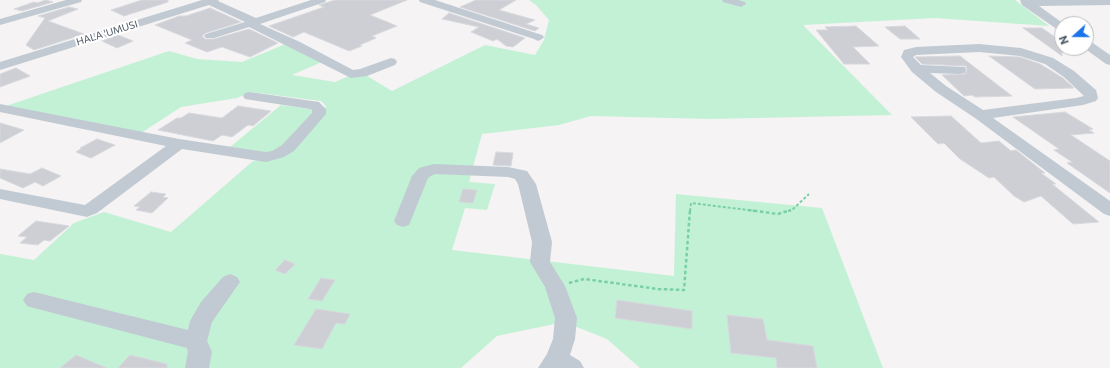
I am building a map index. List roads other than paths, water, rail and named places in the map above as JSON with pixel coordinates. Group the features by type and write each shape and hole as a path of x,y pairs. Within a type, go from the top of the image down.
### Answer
{"street":[{"path":"0,22 77,0"},
{"path":"210,0 255,22"},
{"name":"HALA 'UMUSI","path":"0,66 210,0"},
{"path":"210,36 267,19 321,0"},
{"path":"727,0 741,4"},
{"path":"429,1 538,37"},
{"path":"1024,1 1108,2"},
{"path":"1024,1 1054,22"},
{"path":"255,22 254,26 296,45 351,74 362,73 391,62"},
{"path":"980,114 1078,102 1091,98 1091,94 1069,74 1049,61 1020,52 979,48 916,51 908,53 907,57 917,69 954,98 980,114 1110,210"},
{"path":"1094,50 1110,61"},
{"path":"917,69 960,70"},
{"path":"0,108 179,144 254,156 272,156 288,148 319,114 319,109 314,105 250,96"},
{"path":"0,194 87,211 179,144"},
{"path":"403,221 420,176 425,172 434,169 508,172 521,175 528,184 542,242 540,262 555,286 566,318 560,365"},
{"path":"198,368 200,352 196,341 201,321 209,308 230,282"},
{"path":"34,300 196,341"}]}
